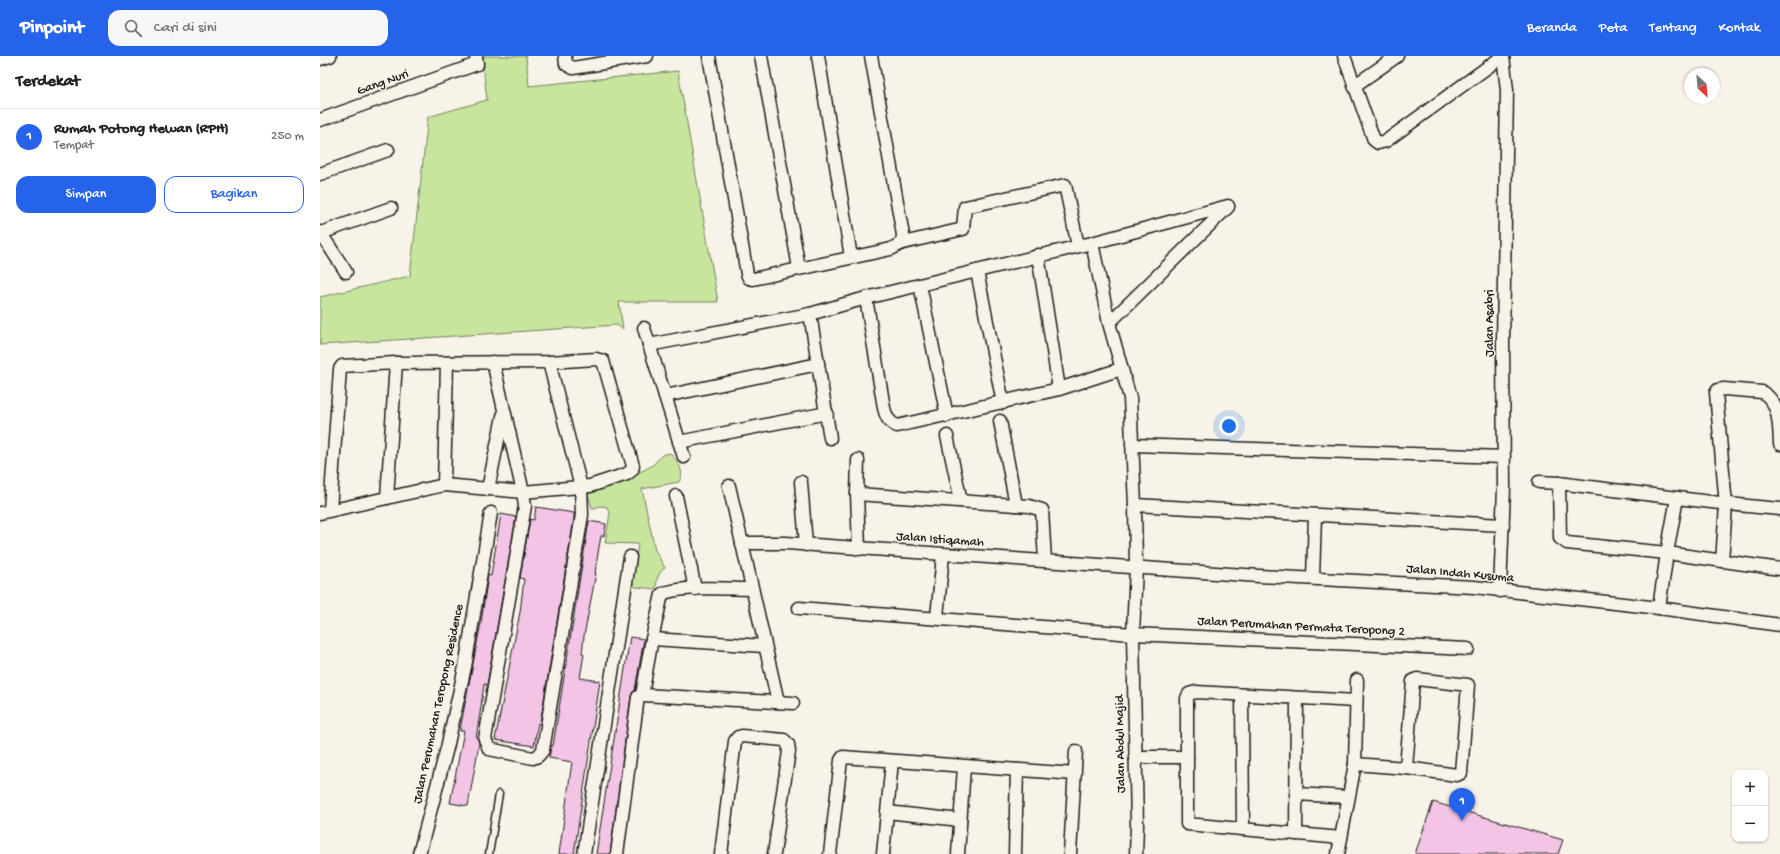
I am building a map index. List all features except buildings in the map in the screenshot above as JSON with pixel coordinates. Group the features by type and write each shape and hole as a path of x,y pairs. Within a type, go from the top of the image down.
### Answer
{"street":[{"path":"320,59 330,56"},
{"path":"565,56 566,64 572,68 620,58 647,56"},
{"path":"709,56 747,274 749,278 753,279 852,256 891,249 902,243 903,236 871,56"},
{"path":"761,56 800,268"},
{"path":"818,56 852,256"},
{"path":"1344,56 1374,140 1378,143 1382,143 1503,56"},
{"path":"1354,86 1397,56"},
{"name":"Jalan Asabri","path":"1500,591 1504,457 1503,344 1507,90 1503,56"},
{"name":"Gang Nuri","path":"320,120 477,60"},
{"path":"320,174 388,150"},
{"path":"899,244 963,228 965,207 1065,185 1078,246"},
{"path":"649,345 810,314 866,298 1092,243 1228,206 1109,323"},
{"path":"346,272 320,232 391,208"},
{"name":"Jalan Abdul Majid","path":"1092,243 1109,323 1130,398 1135,505 1136,567 1133,634 1136,854"},
{"path":"1038,256 1059,390"},
{"path":"978,271 1003,402"},
{"path":"920,285 947,416"},
{"path":"866,298 887,418 892,424 897,426 1059,390 1121,369"},
{"path":"810,314 830,438"},
{"path":"644,328 684,457"},
{"path":"596,359 603,361 633,466 632,470 622,477 600,484 581,487 524,492 444,485 325,511 341,367 396,363 549,362 596,359"},
{"path":"493,362 524,492 525,506 485,739 489,749 533,758 538,756 543,750 582,515 581,487 549,362"},
{"path":"387,498 396,363"},
{"path":"444,485 447,363"},
{"path":"665,396 818,364"},
{"path":"1722,561 1726,505 1716,393 1718,390 1724,389 1762,392 1767,395 1774,403 1777,411 1780,444"},
{"path":"488,489 504,413"},
{"path":"679,442 827,413"},
{"path":"1000,422 1016,505"},
{"path":"947,436 960,501"},
{"path":"1132,444 1504,457"},
{"path":"858,460 857,494 859,549"},
{"path":"801,482 806,545"},
{"path":"1539,482 1559,483 1726,505 1780,509"},
{"path":"1559,483 1559,533 1562,541 1567,543 1667,553 1780,569"},
{"path":"729,486 764,646 778,702"},
{"path":"857,494 1036,507 1042,510 1045,561"},
{"path":"676,496 695,589"},
{"path":"1659,608 1677,498"},
{"path":"1135,505 1503,526"},
{"name":"Jalan Perumahan Teropong Residence","path":"419,854 447,748 465,667 491,513"},
{"path":"1313,578 1315,515"},
{"name":"Jalan Istiqamah","path":"742,543 806,545 1136,567"},
{"path":"937,617 943,554"},
{"path":"584,854 630,557"},
{"name":"Jalan Indah Kusuma","path":"1136,567 1474,586 1500,591 1659,608 1780,625"},
{"path":"617,854 638,697 642,695 662,594 695,589 752,589"},
{"name":"Jalan Perumahan Permata Teropong 2","path":"799,608 937,617 1133,634 1468,649"},
{"path":"652,640 764,646"},
{"path":"1355,764 1457,774 1461,773 1468,685 1417,679 1413,681 1406,768"},
{"path":"1338,854 1355,764 1357,680"},
{"path":"1341,838 1187,824 1187,698 1188,694 1196,692 1356,701"},
{"path":"642,695 793,703"},
{"path":"1242,695 1243,829"},
{"path":"1296,834 1297,698"},
{"path":"721,854 736,741 738,737 742,736 784,740 788,744 789,751 786,778 774,854"},
{"path":"1070,854 1076,751"},
{"path":"830,854 841,760 843,757 1075,774"},
{"path":"1135,757 1187,757"},
{"path":"883,854 892,761"},
{"path":"958,854 964,767"},
{"path":"1015,854 1017,770"},
{"path":"1296,794 1348,797"},
{"path":"887,812 960,820"}],"lane":[{"path":"489,854 499,794"}],"green space":[{"path":"482,56 526,56 529,86 678,71 718,302 619,302 623,329 617,325 320,345 320,297 410,276 428,117 487,100"},
{"path":"670,453 680,466 682,474 679,482 642,489 655,550 665,568 660,572 656,589 635,587 632,584 638,544 605,543 610,513 607,507 600,506 592,508 587,491 644,470 653,465 662,455"}],"place":[{"name":"Rumah Potong Hewan (RPH)","path":"1462,821"}]}
